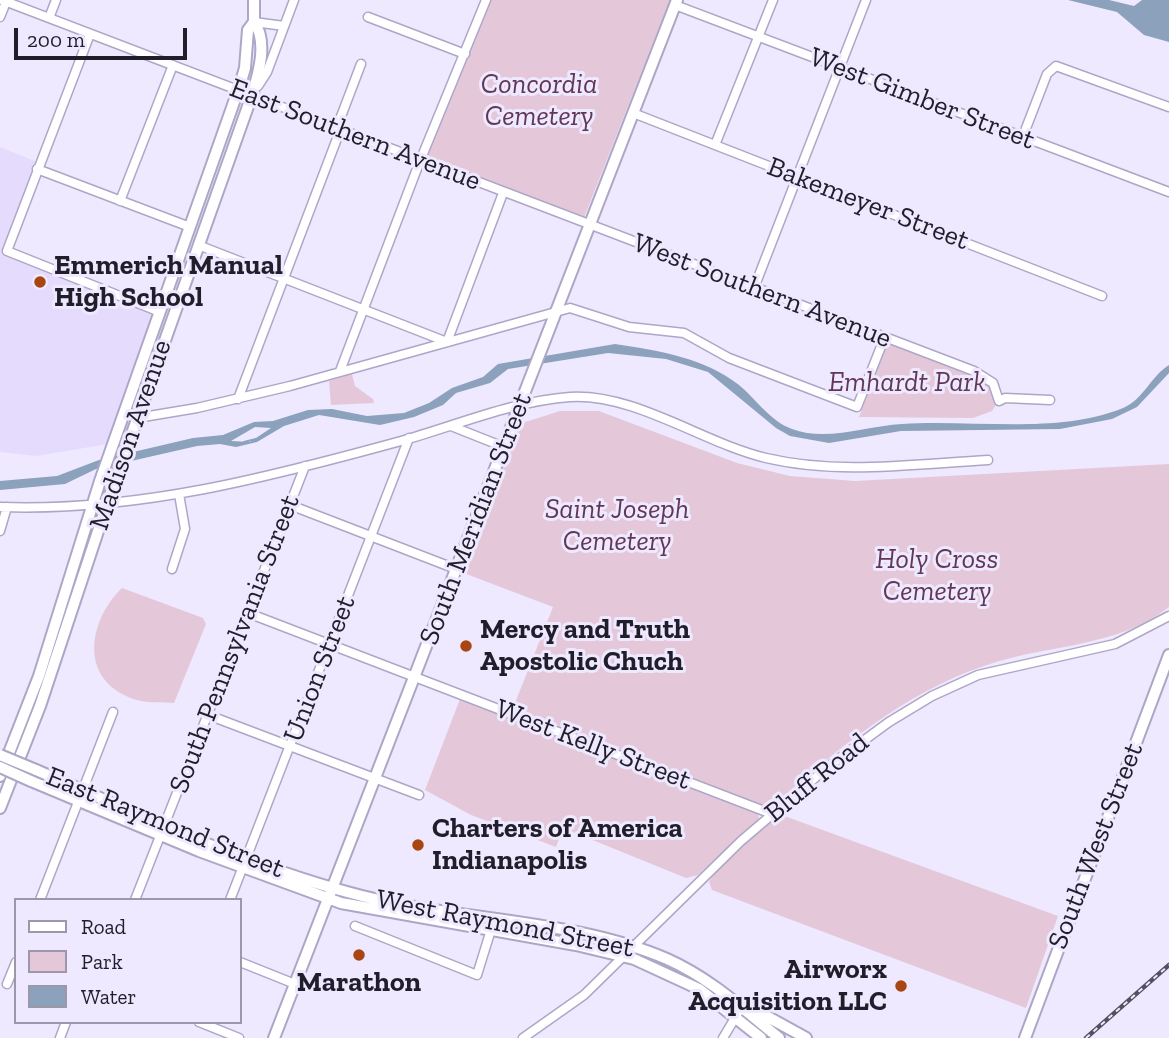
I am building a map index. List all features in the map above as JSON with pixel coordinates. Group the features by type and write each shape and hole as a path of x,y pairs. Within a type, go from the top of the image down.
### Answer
{"main road":[{"name":"Madison Avenue","path":"0,808 40,706 116,478 252,94 260,49 260,31 254,22 254,0"},
{"name":"South Meridian Street","path":"274,1038 676,3"},
{"name":"Madison Avenue","path":"0,776 38,676 100,481 239,90 246,68 248,30 254,22"},
{"name":"South West Street","path":"1025,1038 1169,656"},
{"name":"East Raymond Street","path":"0,755 34,775 162,830 330,893"},
{"name":"East Raymond Street","path":"0,767 34,775"},
{"name":"West Raymond Street","path":"330,893 383,901 624,956 687,982 779,1038"},
{"name":"West Raymond Street","path":"493,925 635,947 680,966 725,993 761,1038"},
{"path":"725,993 806,1038"}],"street":[{"path":"49,18 56,0"},
{"path":"252,94 267,72 294,0"},
{"path":"340,371 486,0"},
{"path":"715,145 774,0"},
{"path":"754,288 866,0"},
{"path":"0,17 4,1"},
{"name":"East Southern Avenue","path":"4,1 590,224"},
{"name":"West Gimber Street","path":"676,3 758,37 1169,192"},
{"path":"368,17 465,54"},
{"path":"254,22 284,26"},
{"path":"90,34 7,251 160,312"},
{"path":"238,399 361,64"},
{"path":"120,201 173,65"},
{"path":"1023,136 1048,72 1056,66 1169,107"},
{"name":"Bakemeyer Street","path":"633,113 1102,296"},
{"path":"37,169 190,227"},
{"path":"447,342 503,193"},
{"name":"West Southern Avenue","path":"590,224 983,375 993,383 999,401 1005,398 1049,400"},
{"path":"198,245 447,342"},
{"path":"137,418 238,399 556,312 577,309 629,327 684,333 734,360 857,407 884,339"},
{"path":"0,531 4,507 94,505 179,494 305,467 519,407 570,397 605,400 755,455 799,465 850,467 988,460"},
{"path":"451,426 504,447"},
{"name":"Union Street","path":"231,898 409,438"},
{"name":"South Pennsylvania Street","path":"136,898 305,467"},
{"path":"172,569 184,532 179,494"},
{"path":"290,505 456,569"},
{"name":"West Kelly Street","path":"248,613 772,814"},
{"name":"Bluff Road","path":"523,1038 584,995 635,947 697,882 772,814 882,726 947,688 1007,666 1115,644 1169,616"},
{"path":"41,898 113,712"},
{"path":"208,715 419,795"},
{"path":"355,926 477,975 493,925"},
{"path":"242,963 295,984"},
{"path":"8,984 14,968"},
{"path":"723,1038 739,1012"},
{"path":"204,1024 239,1038"}],"shaded area":[{"name":"Emmerich Manual High School","path":"0,147 37,162 2,251 159,314 107,444 37,456 0,452"}],"green space":[{"name":"Concordia Cemetery","path":"489,0 670,0 583,220 426,158"},
{"name":"Emhardt Park","path":"888,342 990,381 996,405 992,411 973,418 859,417"},
{"path":"352,374 355,386 373,399 374,403 331,405 329,381"},
{"name":"Holy Cross Cemetery","path":"560,411 599,411 737,463 790,476 855,481 1169,464 1169,607 1149,620 1105,638 1010,658 956,677 927,691 845,745 770,808 513,708 553,607 461,572 519,424"},
{"path":"122,588 203,618 206,624 174,703 141,701 121,693 107,682 98,668 94,652 95,636 110,603"},
{"path":"460,699 758,814 759,819 698,875 686,878 563,828 556,847 471,815 425,790"},
{"path":"779,814 1058,916 1026,1008 712,890 709,882 717,869"}],"water":[{"path":"1068,0 1109,0 1134,6 1142,0 1169,0 1169,42 1144,35 1117,12"},
{"path":"615,344 664,352 696,362 726,376 784,425 805,433 818,434 902,424 1043,424 1070,421 1123,408 1136,399 1169,365 1169,373 1137,407 1112,419 1060,429 901,431 829,443 790,436 776,428 708,372 666,359 608,353 508,369 490,383 456,393 443,405 414,417 380,425 319,415 284,426 257,442 236,447 220,444 197,446 96,469 65,484 0,490 0,481 57,476 99,460 193,438 223,435 254,422 273,421 308,410 332,409 367,416 404,413 429,403 452,388 483,377 498,364","holes":["255,427 271,428 250,442 231,441"]}],"waterway":[{"path":"244,442 256,439"}],"railway":[{"path":"1086,1038 1169,965"}],"place":[{"name":"Emmerich Manual High School","path":"40,282"},
{"name":"Mercy and Truth Apostolic Chuch","path":"466,646"},
{"name":"Charters of America Indianapolis","path":"418,845"},
{"name":"Marathon","path":"359,955"},
{"name":"Airworx Acquisition LLC","path":"901,986"}],"park label":[{"name":"Saint Joseph Cemetery","path":"617,526"}]}
